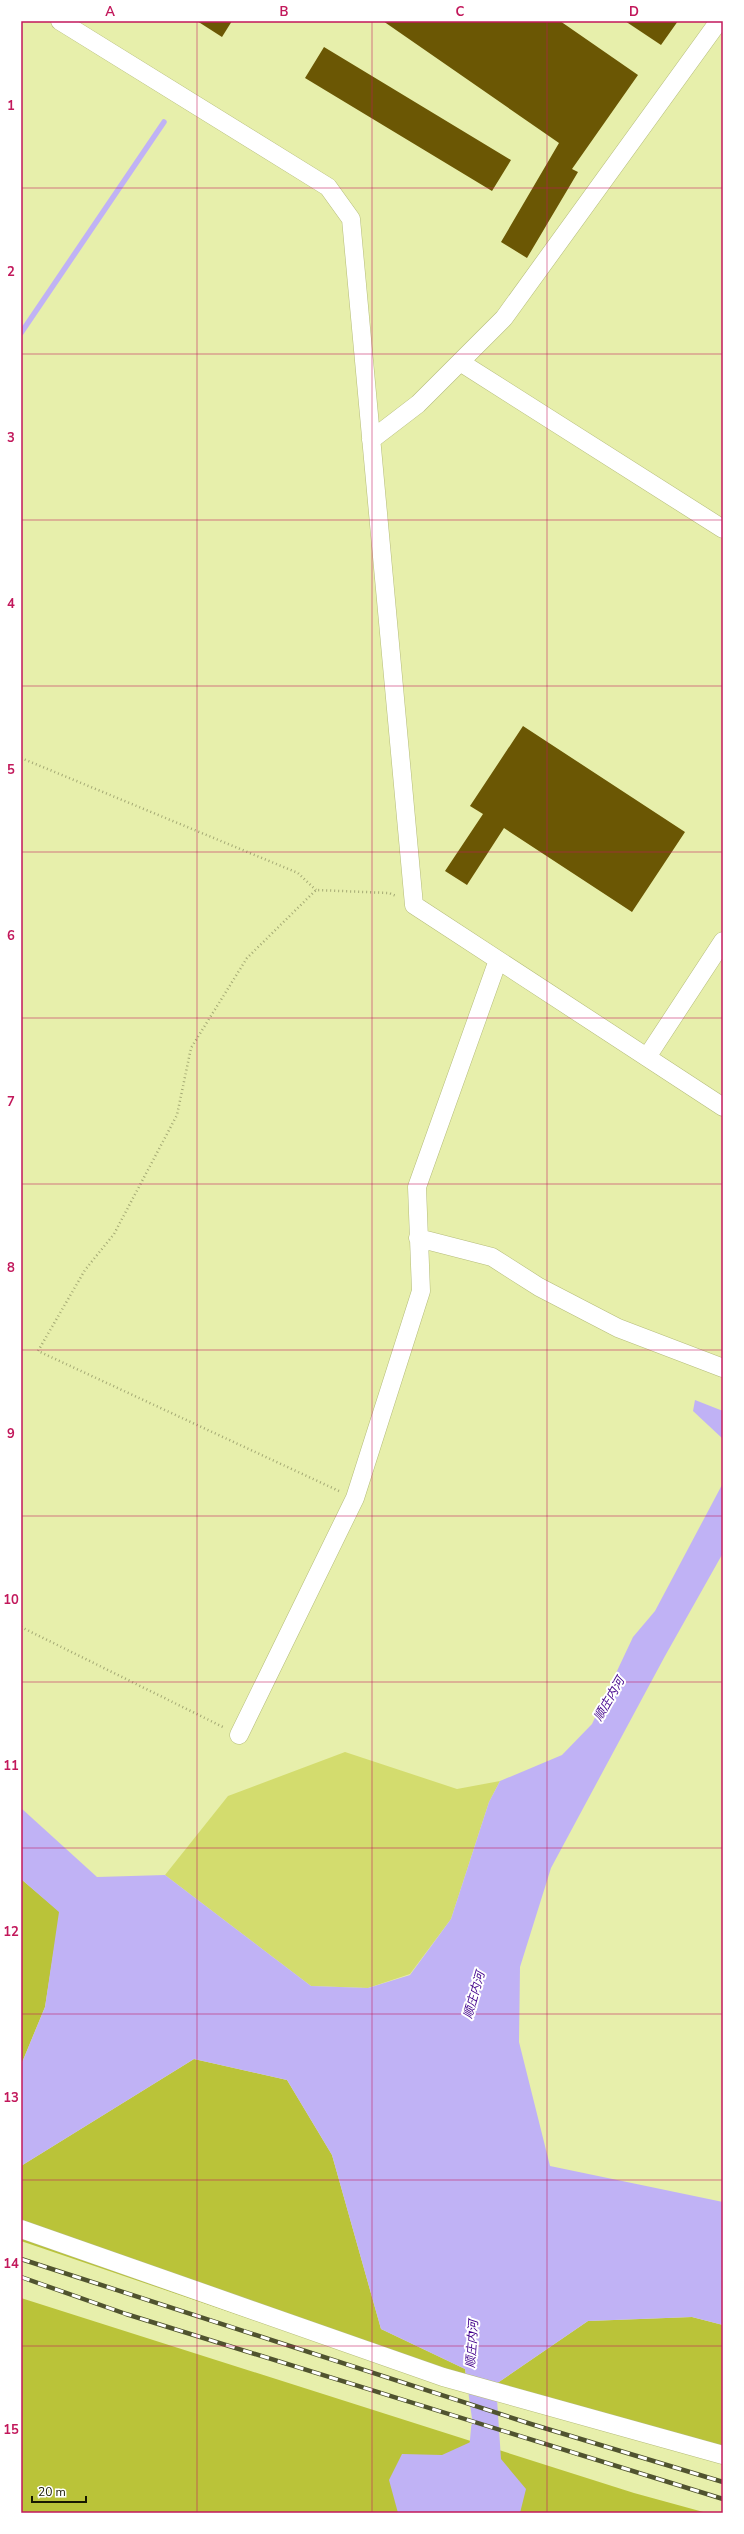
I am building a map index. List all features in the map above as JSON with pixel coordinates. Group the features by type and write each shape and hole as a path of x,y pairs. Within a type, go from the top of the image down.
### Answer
{"street":[{"path":"60,21 328,187 350,219 414,905 723,1107"},
{"path":"371,440 418,404 504,318 719,21"},
{"path":"460,362 723,529"},
{"path":"647,1057 723,940"},
{"path":"239,1735 355,1498 420,1291 417,1187 498,960"},
{"path":"418,1238 492,1257 539,1287 618,1328 723,1368"},
{"path":"21,2229 443,2377 723,2455"}],"path":[{"path":"21,758 298,873 316,890 389,892 414,905"},
{"path":"316,890 247,958 191,1048 177,1114 114,1234 85,1270 38,1352 355,1498"},
{"path":"21,1627 239,1735"}],"green space":[{"path":"345,1752 457,1789 500,1781 489,1802 451,1919 410,1974 368,1988 311,1986 165,1875 228,1796"},
{"path":"21,1879 60,1912 45,2007 21,2065"},
{"path":"194,2059 287,2080 332,2155 381,2329 465,2369 468,2393 21,2241 21,2166"},
{"path":"21,2298 634,2493 707,2513 21,2513"},
{"path":"692,2317 723,2325 723,2449 496,2384 588,2321"}],"water":[{"path":"695,1400 723,1411 723,1439 693,1411"},
{"path":"723,1483 723,1553 665,1656 551,1868 520,1967 519,2042 550,2166 723,2202 723,2325 692,2317 588,2321 496,2384 501,2459 526,2489 520,2513 398,2513 389,2480 402,2454 442,2455 475,2440 465,2369 381,2329 332,2155 287,2080 194,2059 21,2166 21,2065 45,2007 59,1912 21,1879 21,1808 97,1877 165,1875 311,1986 368,1988 410,1975 451,1919 489,1802 500,1781 562,1755 592,1724 633,1637 655,1611"}],"building":[{"path":"197,21 232,21 222,37"},
{"path":"383,21 560,21 638,75 572,169 578,172 527,258 501,242 559,143"},
{"path":"625,21 678,21 661,45"},
{"path":"324,47 511,160 492,191 305,78"},
{"path":"523,726 685,832 632,912 504,828 467,885 445,871 483,814 470,806"}],"waterway":[{"path":"21,333 164,122"},
{"name":"顺庄内河","path":"472,2448 474,2426"}],"railway":[{"path":"21,2259 531,2424 723,2482"},
{"path":"21,2277 126,2314 723,2499"}]}
